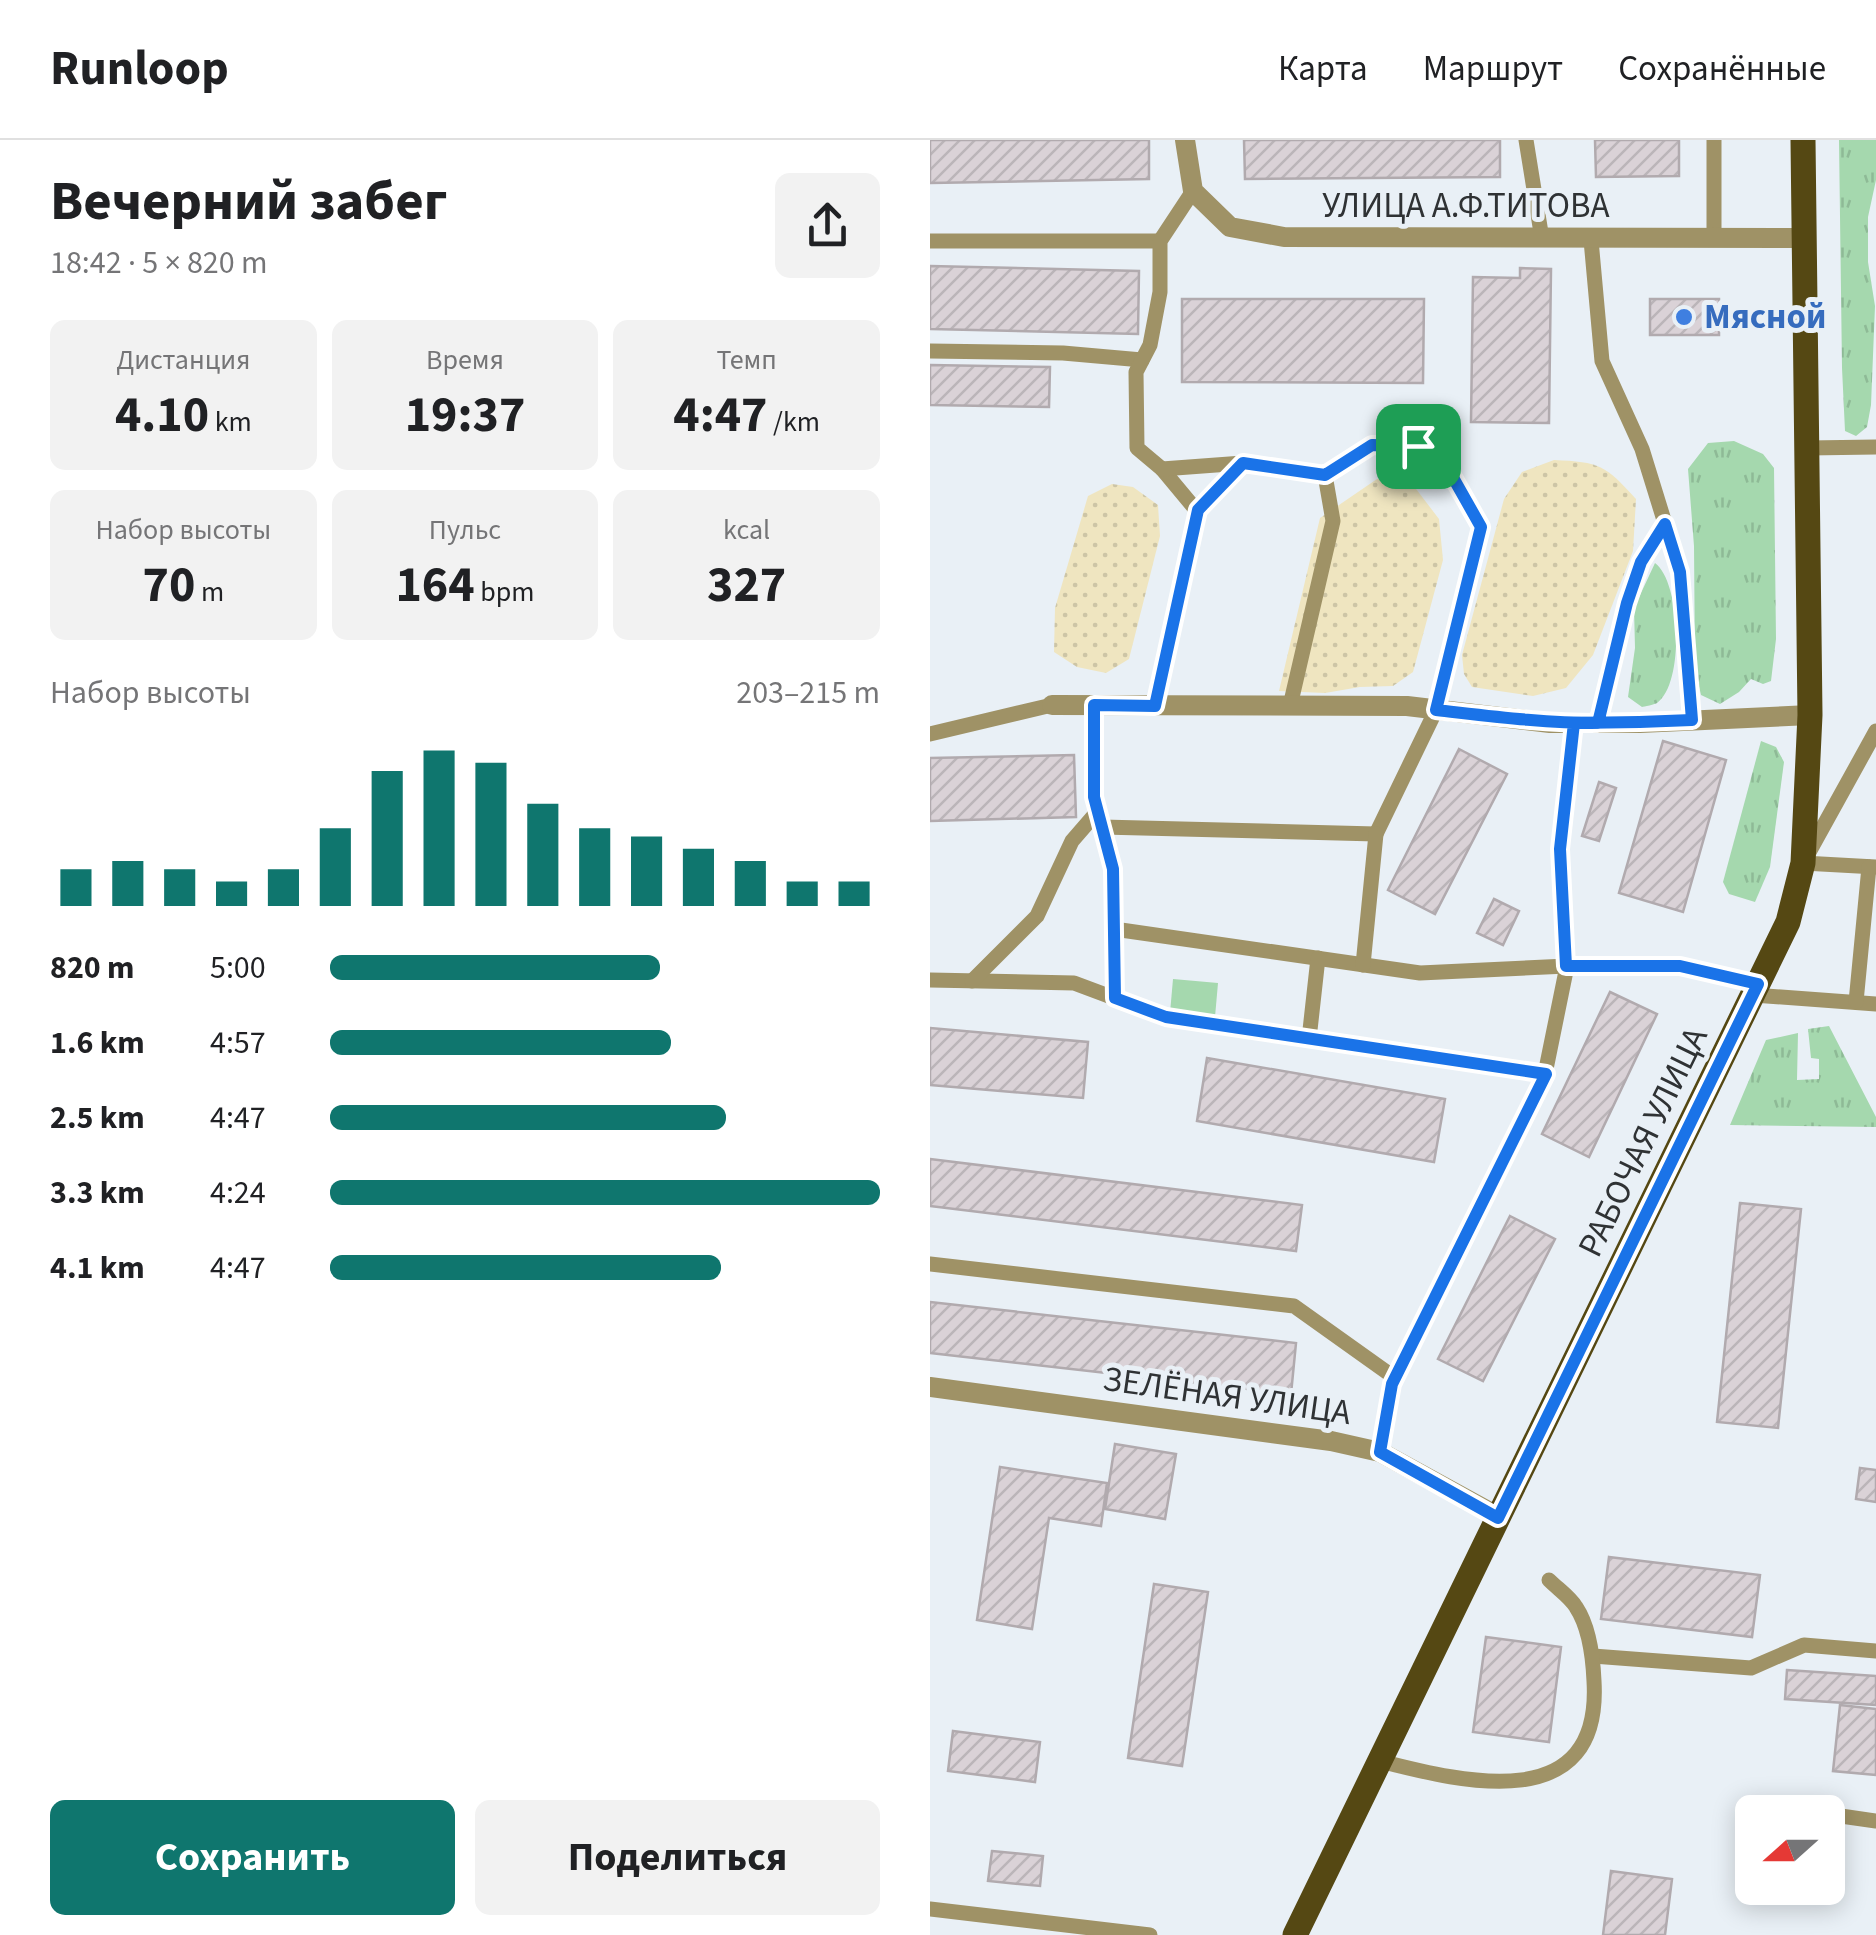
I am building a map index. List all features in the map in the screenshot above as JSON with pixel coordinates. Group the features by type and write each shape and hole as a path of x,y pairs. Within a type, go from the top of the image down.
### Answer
{"main road":[{"name":"РАБОЧАЯ УЛИЦА","path":"1300,1933 1788,922 1803,863 1810,716 1803,140"}],"street":[{"path":"1185,140 1193,191"},
{"name":"УЛИЦА А.Ф.ТИТОВА","path":"1193,191 1230,227 1284,237 1805,238"},
{"path":"1052,705 1407,706 1574,723 1810,716"},
{"name":"ЗЕЛЁНАЯ УЛИЦА","path":"930,1386 1380,1452 1498,1518"}],"lane":[{"path":"1526,140 1542,239"},
{"path":"1714,140 1714,238"},
{"path":"1193,191 1160,242 1160,292 1150,344 1136,372 1137,448 1162,469 1198,510"},
{"path":"1590,240 1602,360 1642,449 1680,572 1692,720"},
{"path":"930,241 1160,242"},
{"path":"930,350 1063,353 1142,360"},
{"path":"1162,469 1243,463 1325,475 1372,445 1418,446 1442,458 1481,527 1436,710 1376,834 1363,965"},
{"path":"1808,448 1876,447"},
{"path":"1155,706 1198,510 1243,463"},
{"path":"1290,706 1334,521 1325,475"},
{"path":"1598,723 1627,603 1641,562 1665,524"},
{"path":"930,734 1052,705"},
{"path":"1094,705 1094,797 1113,869 1115,998"},
{"path":"1380,1452 1395,1378 1546,1074 1566,966 1560,849 1574,723"},
{"path":"1856,1002 1872,867 1803,863 1876,731"},
{"path":"972,981 1037,916 1072,841 1100,819 1376,834"},
{"path":"1114,929 1420,973 1566,966 1680,966 1756,989 1876,1004"},
{"path":"1309,1038 1318,958"},
{"path":"930,980 1074,983 1166,1017 1546,1074"},
{"path":"930,1264 1294,1306 1395,1378"},
{"path":"1380,1762 1446,1778 1489,1783 1528,1780 1562,1768 1583,1748 1596,1708 1593,1656 1576,1608 1549,1580"},
{"path":"1593,1656 1751,1668 1804,1645 1876,1651"},
{"path":"1845,1817 1876,1821"},
{"path":"930,1909 1150,1935"}],"green space":[{"path":"1839,140 1876,140 1876,180 1868,217 1868,262 1875,306 1871,405 1867,427 1856,436 1845,431"},
{"path":"1734,441 1763,454 1774,468 1776,639 1771,681 1763,684 1751,679 1720,704 1701,695 1695,669 1694,546 1688,469 1708,443"},
{"path":"1655,563 1670,590 1676,655 1666,692 1657,703 1642,707 1628,697 1635,648 1634,608"},
{"path":"1761,741 1776,747 1784,762 1770,867 1755,902 1729,894 1723,882"},
{"path":"1173,979 1218,983 1215,1017 1170,1013"},
{"path":"1829,1026 1876,1117 1876,1127 1730,1125 1766,1040 1798,1033 1797,1080 1819,1079 1819,1059 1811,1058 1808,1029"}],"sand":[{"path":"1554,460 1601,468 1636,499 1633,551 1593,655 1566,688 1533,696 1472,687 1464,674 1462,655 1504,499 1522,472"},
{"path":"1377,479 1410,481 1439,519 1443,560 1413,672 1393,686 1325,693 1279,691 1320,518"},
{"path":"1112,484 1133,487 1158,505 1160,536 1129,659 1106,673 1077,667 1054,652 1055,608 1088,496"}],"building":[{"path":"930,140 1149,140 1149,179 930,183"},
{"path":"1244,140 1500,140 1500,177 1245,179"},
{"path":"1595,140 1679,140 1679,176 1596,177"},
{"path":"930,266 1139,271 1138,334 930,329"},
{"path":"1520,268 1551,269 1549,423 1471,422 1473,277 1520,278"},
{"path":"1182,299 1424,299 1423,383 1182,382"},
{"name":"Мясной","path":"1650,299 1719,299 1719,335 1650,335"},
{"path":"930,365 1050,367 1049,407 930,405"},
{"path":"1663,741 1726,760 1683,912 1619,893"},
{"path":"1459,749 1507,774 1435,914 1388,890"},
{"path":"1074,755 1076,817 930,821 930,758"},
{"path":"1599,782 1616,788 1599,841 1582,836"},
{"path":"1494,899 1519,911 1503,945 1477,933"},
{"path":"1610,992 1657,1014 1589,1157 1542,1134"},
{"path":"930,1028 1088,1042 1083,1098 930,1085"},
{"path":"1207,1058 1445,1099 1434,1162 1197,1121"},
{"path":"930,1159 1302,1205 1296,1251 930,1206"},
{"path":"1740,1203 1801,1209 1778,1428 1717,1422"},
{"path":"1510,1216 1555,1239 1483,1381 1438,1359"},
{"path":"930,1302 1296,1343 1291,1394 930,1353"},
{"path":"1115,1444 1176,1454 1165,1519 1105,1509"},
{"path":"1000,1467 1107,1483 1101,1526 1049,1518 1032,1629 977,1620"},
{"path":"1860,1468 1876,1470 1876,1502 1856,1499"},
{"path":"1609,1557 1760,1575 1752,1637 1601,1619"},
{"path":"1154,1584 1208,1592 1182,1766 1128,1758"},
{"path":"1486,1637 1561,1647 1549,1742 1473,1732"},
{"path":"1787,1670 1876,1676 1876,1705 1785,1699"},
{"path":"1840,1705 1876,1709 1876,1775 1833,1771"},
{"path":"953,1731 1040,1742 1035,1782 948,1771"},
{"path":"992,1851 1043,1856 1040,1886 988,1881"},
{"path":"1611,1871 1672,1879 1665,1935 1603,1935"}],"place":[{"name":"Мясной","path":"1684,317"}],"route":[{"path":"1418,446 1372,445 1325,475 1243,463 1198,510 1155,706 1094,705 1094,797 1113,869 1115,998 1166,1017 1546,1074 1392,1384 1380,1452 1498,1518 1758,984 1680,966 1566,966 1560,849 1574,723 1598,723 1640,723 1692,720 1680,572 1665,524 1641,562 1627,603 1598,723 1574,723 1550,723 1436,710 1481,527 1442,458 1418,446"}]}
